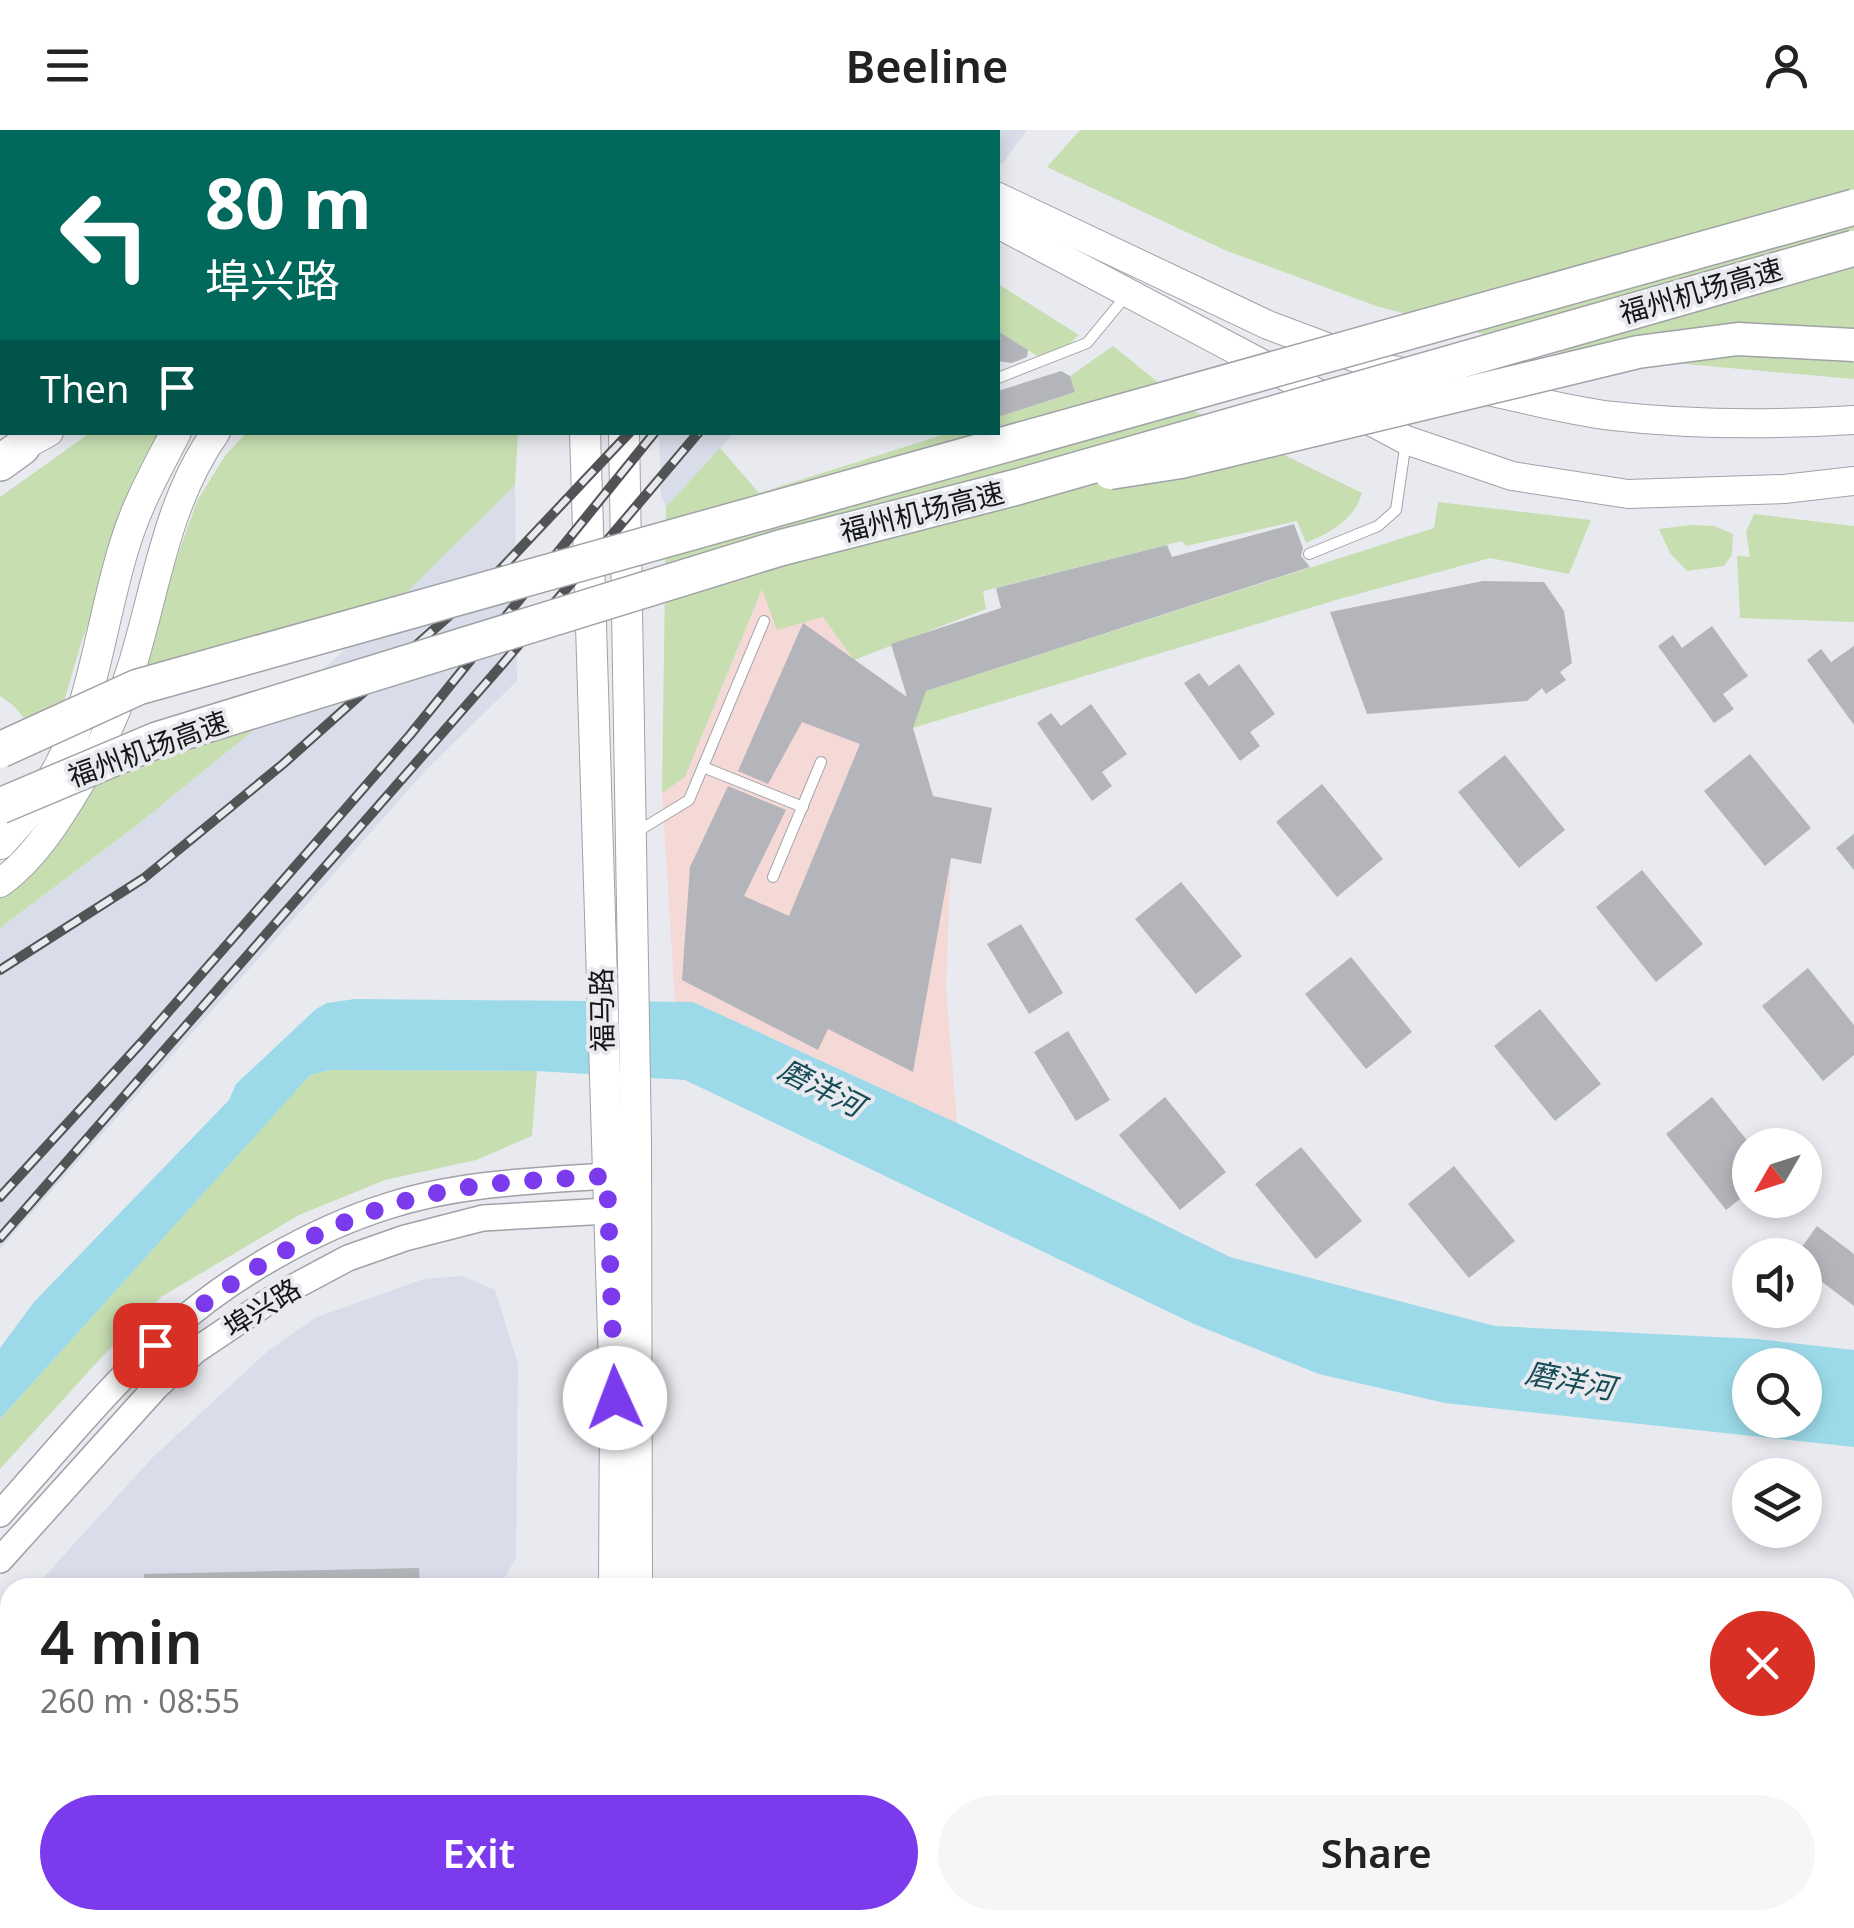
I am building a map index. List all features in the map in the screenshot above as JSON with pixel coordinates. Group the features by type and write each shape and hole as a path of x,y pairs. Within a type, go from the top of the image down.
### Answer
{"highway":[{"name":"福州机场高速","path":"0,750 138,687 1854,207"},
{"name":"福州机场高速","path":"0,806 157,740 780,548 1017,488 1854,248"},
{"path":"1017,488 1181,462 1638,352 1738,339 1854,344"}],"main road":[{"path":"1000,198 1268,325 1383,368 1611,416 1702,423 1854,420"},
{"path":"1000,225 1406,440 1512,476 1628,494 1784,489 1854,481"},
{"path":"0,844 27,814 59,767 80,720 126,540 148,485 174,435"},
{"path":"0,883 49,832 83,781 110,726 133,664 159,559 181,498 214,435"},
{"name":"福马路","path":"584,435 615,1398 614,1578"},
{"name":"福马路","path":"624,435 634,999 637,1578"}],"street":[{"name":"埠兴路","path":"0,1514 135,1363 175,1326 258,1267 340,1224 389,1205 474,1186 607,1176"},
{"name":"埠兴路","path":"0,1560 156,1387 195,1351 275,1297 348,1258 482,1218 608,1211"}],"lane":[{"path":"1000,377 1087,344 1129,292"},
{"path":"1309,554 1378,526 1396,510 1406,440"},
{"path":"630,836 690,800 764,621"},
{"path":"773,877 821,762"},
{"path":"703,767 803,808"}],"shaded area":[{"path":"1000,130 1027,130 1002,164"},
{"path":"659,435 732,435 666,507 661,495"},
{"path":"515,485 517,681 427,769 0,1249 0,928 137,825 270,717 390,609"},
{"path":"763,587 823,617 855,660 920,707 913,729 951,858 946,988 957,1123 693,1002 675,1003 662,793 685,777"},
{"path":"463,1276 495,1290 518,1364 516,1558 504,1578 43,1578 152,1458 269,1350 317,1317 424,1279"}],"green space":[{"path":"1080,130 1854,130 1854,379 1552,352 1376,306 1227,251 1047,167"},
{"path":"1000,285 1079,335 1060,352 1039,357 1000,332"},
{"path":"1113,346 1194,411 1362,493 1358,503 1333,529 1306,543 1297,521 1186,546 1182,541 983,591 986,609 854,660 823,617 777,630 762,589 685,777 662,793 666,507 720,448 759,493 943,435 1000,435 1000,416 1075,392 1070,376"},
{"path":"87,435 161,435 81,643 64,702 31,727 0,696 0,497"},
{"path":"244,435 518,435 515,485 390,609 137,671 197,501 225,456"},
{"path":"1438,502 1591,520 1569,574 1490,558 1343,598 913,728 920,707 907,697 1434,528"},
{"path":"1754,514 1854,526 1854,622 1740,618 1737,556 1750,557 1746,532"},
{"path":"1714,526 1733,534 1732,555 1724,566 1687,571 1670,553 1659,529"},
{"path":"270,717 137,825 0,928 0,884 91,776"},
{"path":"330,1070 537,1071 532,1136 476,1160 385,1180 299,1215 161,1297 0,1469 0,1419 303,1082 310,1075"}],"water":[{"name":"磨洋河","path":"355,999 693,1002 957,1123 1230,1257 1495,1326 1757,1339 1854,1350 1854,1447 1770,1438 1822,1438 1822,1348 1732,1348 1732,1434 1445,1403 1319,1374 1194,1324 685,1080 537,1071 330,1070 310,1075 0,1419 0,1348 34,1302 229,1100 236,1084 327,1003"}],"building":[{"path":"1000,332 1028,350 1027,357 1012,363 1000,361"},
{"path":"1061,371 1070,376 1075,392 1000,416 1000,390"},
{"path":"1294,524 1303,548 1301,556 1310,567 926,691 913,728 933,796 992,808 981,864 951,858 913,1072 828,1029 818,1050 682,980 690,867 728,786 786,810 744,896 789,916 860,744 802,722 768,784 738,771 803,623 907,697 891,644 1001,608 996,588 1167,545 1172,557"},
{"path":"1483,581 1544,582 1564,611 1572,663 1560,672 1566,680 1546,694 1542,688 1527,701 1367,714 1330,612"},
{"path":"1712,626 1748,676 1723,694 1734,709 1714,723 1658,646 1673,635 1682,648"},
{"path":"1854,646 1854,725 1807,660 1821,649 1831,662"},
{"path":"1239,664 1275,714 1250,732 1260,746 1240,761 1184,683 1199,673 1209,686"},
{"path":"1091,704 1127,754 1102,772 1112,786 1092,801 1037,723 1051,713 1061,726"},
{"path":"1750,754 1811,828 1765,866 1704,791"},
{"path":"1505,755 1565,830 1519,868 1458,792"},
{"path":"1322,784 1383,859 1337,897 1276,822"},
{"path":"1854,834 1854,870 1836,848"},
{"path":"1642,870 1703,944 1656,982 1596,907"},
{"path":"1181,882 1242,956 1196,994 1135,919"},
{"path":"1021,924 1063,993 1029,1014 987,944"},
{"path":"1351,957 1412,1032 1366,1069 1305,994"},
{"path":"1808,968 1854,1025 1854,1055 1823,1081 1762,1006"},
{"path":"1540,1009 1601,1084 1555,1121 1494,1046"},
{"path":"1068,1031 1110,1100 1076,1121 1034,1052"},
{"path":"1165,1097 1226,1172 1180,1210 1119,1135"},
{"path":"1712,1097 1737,1128 1732,1128 1732,1205 1726,1210 1666,1134"},
{"path":"1301,1147 1362,1221 1316,1259 1255,1184"},
{"path":"1454,1166 1515,1241 1469,1278 1408,1204"},
{"path":"1817,1226 1854,1254 1854,1306 1822,1282 1822,1238 1808,1238"},
{"path":"419,1568 420,1578 144,1578 144,1574"}],"railway":[{"path":"0,970 144,878 283,764 497,573 627,435"},
{"path":"0,1197 141,1043 410,735 653,435"},
{"path":"0,1238 500,667 696,435"}],"route":[{"path":"155,1345 175,1326 258,1267 340,1224 389,1205 474,1186 607,1176 615,1398"}]}
